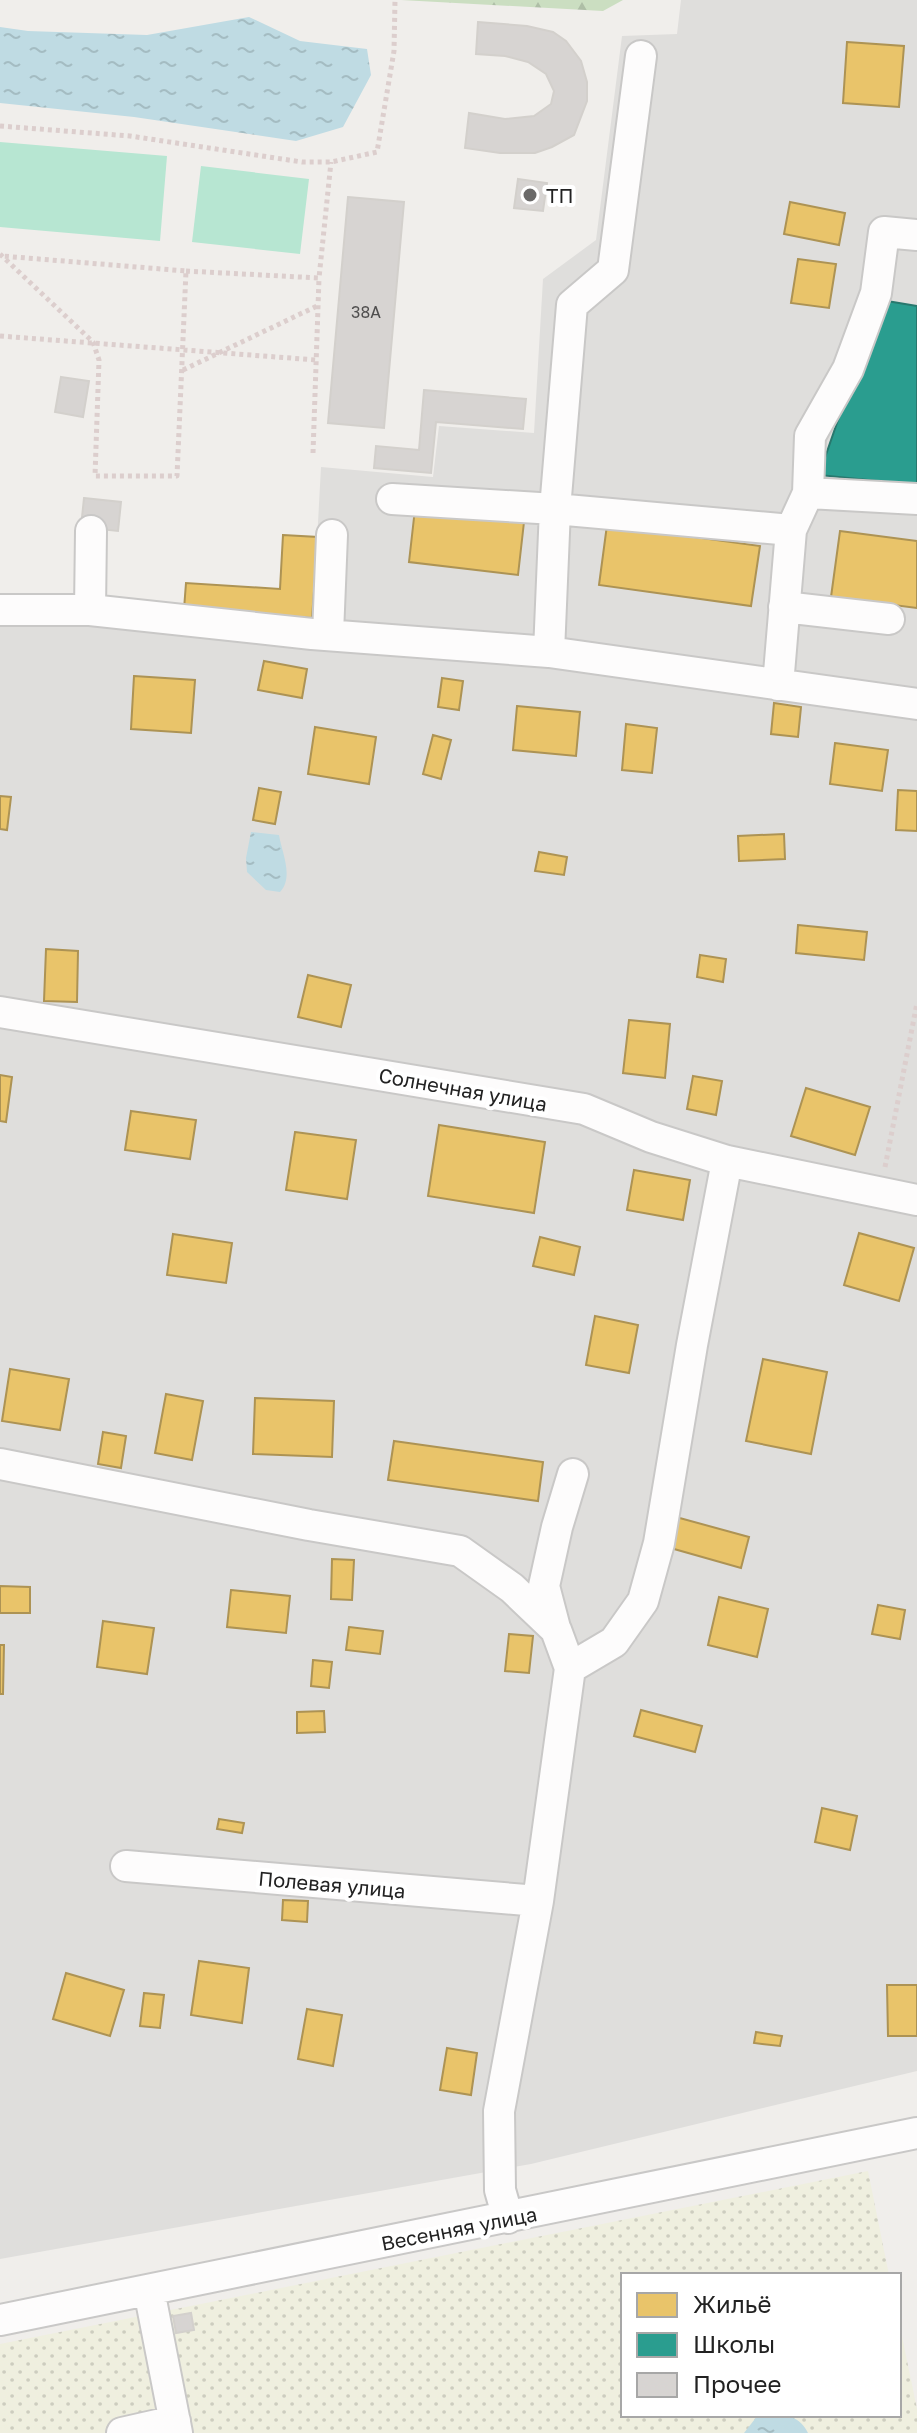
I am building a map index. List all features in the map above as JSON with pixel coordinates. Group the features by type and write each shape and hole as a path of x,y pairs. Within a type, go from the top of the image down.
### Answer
{"street":[{"path":"549,652 555,509 572,305 613,270 641,56"},
{"path":"778,685 791,530 808,493 810,436 848,369 876,293 884,232 917,235"},
{"path":"808,493 917,499"},
{"path":"392,499 555,509 791,530"},
{"path":"90,610 91,531"},
{"path":"328,634 332,535"},
{"path":"784,607 889,619"},
{"path":"0,610 90,610 549,652 917,704"},
{"name":"Солнечная улица","path":"0,1012 584,1109 651,1137 727,1161 917,1200"},
{"path":"570,1668 614,1642 643,1601 659,1543 727,1161"},
{"path":"0,1464 309,1525 460,1551 512,1588 556,1630"},
{"path":"508,2218 500,2190 499,2111 538,1901 570,1668 544,1586 573,1474"},
{"name":"Полевая улица","path":"126,1866 538,1901"},
{"name":"Весенняя улица","path":"0,2320 917,2133"},
{"path":"122,2433 176,2427 149,2290"}],"path":[{"path":"0,126 130,136 302,162 331,162 377,152 394,51 395,0"},
{"path":"313,453 317,306 331,162"},
{"path":"1,255 186,271 319,278"},
{"path":"1,255 93,342 99,360 95,476 177,476 186,271"},
{"path":"183,370 317,306"},
{"path":"0,336 316,360"},
{"path":"880,1193 917,1003"}],"shaded area":[{"path":"681,0 917,0 917,2071 531,2164 0,2259 0,610 312,634 321,467 433,477 439,426 534,433 543,279 596,240 622,36 677,34"}],"green space":[{"path":"401,0 623,0 603,11"},
{"path":"0,142 167,156 160,241 0,227"},
{"path":"201,166 309,179 300,254 192,242"},
{"path":"868,2171 889,2273 621,2273 621,2417 901,2417 901,2332 917,2409 917,2433 0,2433 0,2344"}],"water":[{"path":"249,17 300,41 367,49 371,75 343,127 296,141 134,117 0,103 0,27 28,31 147,35"},
{"path":"251,832 279,835 287,872 280,892 266,890 247,872"},
{"path":"756,2417 789,2417 799,2421 808,2433 744,2433"}],"building: Жильё":[{"path":"847,42 904,46 899,107 843,103"},
{"path":"790,202 845,213 839,245 784,234"},
{"path":"798,259 836,264 829,308 791,303"},
{"path":"415,509 524,522 518,575 409,562"},
{"path":"607,525 760,546 751,606 599,585"},
{"path":"840,531 917,541 917,608 831,597"},
{"path":"283,535 318,537 312,618 184,609 186,583 280,589"},
{"path":"264,661 307,669 302,698 258,690"},
{"path":"134,676 195,680 191,733 131,729"},
{"path":"442,678 463,681 459,710 438,707"},
{"path":"774,703 801,707 798,737 771,734"},
{"path":"517,706 580,712 576,756 513,750"},
{"path":"626,724 657,728 652,773 622,770"},
{"path":"315,727 376,737 369,784 308,774"},
{"path":"433,735 451,740 441,779 423,774"},
{"path":"835,743 888,750 882,791 830,784"},
{"path":"259,788 281,792 275,824 253,820"},
{"path":"898,790 917,791 917,831 896,830"},
{"path":"0,796 11,797 7,830 0,829"},
{"path":"784,834 785,859 739,861 738,836"},
{"path":"539,852 567,857 564,875 535,871"},
{"path":"798,925 867,932 864,960 796,953"},
{"path":"46,949 78,951 77,1002 44,1001"},
{"path":"700,955 726,959 723,982 697,977"},
{"path":"308,975 351,985 341,1027 298,1017"},
{"path":"629,1020 670,1024 665,1078 623,1073"},
{"path":"0,1075 12,1077 6,1122 0,1121"},
{"path":"693,1076 722,1081 716,1115 687,1109"},
{"path":"806,1088 870,1107 855,1155 791,1136"},
{"path":"131,1111 196,1120 190,1159 125,1150"},
{"path":"439,1125 545,1142 534,1213 428,1196"},
{"path":"295,1132 356,1140 347,1199 286,1190"},
{"path":"634,1170 690,1180 683,1220 627,1210"},
{"path":"859,1233 914,1248 899,1301 844,1285"},
{"path":"173,1234 232,1243 226,1283 167,1275"},
{"path":"540,1237 580,1247 574,1275 533,1266"},
{"path":"595,1316 638,1325 629,1373 586,1365"},
{"path":"763,1359 827,1372 811,1454 746,1441"},
{"path":"10,1369 69,1379 60,1430 2,1421"},
{"path":"166,1394 203,1401 192,1460 155,1453"},
{"path":"255,1398 334,1401 332,1457 253,1454"},
{"path":"103,1432 126,1436 121,1468 98,1464"},
{"path":"394,1441 543,1462 538,1501 388,1480"},
{"path":"676,1517 749,1537 741,1568 667,1547"},
{"path":"332,1559 354,1560 352,1600 331,1599"},
{"path":"0,1586 30,1587 30,1613 0,1613"},
{"path":"231,1590 290,1596 286,1633 227,1627"},
{"path":"719,1597 768,1609 757,1657 708,1645"},
{"path":"878,1605 905,1610 900,1639 872,1634"},
{"path":"103,1621 154,1628 147,1674 97,1667"},
{"path":"349,1627 383,1631 380,1654 346,1650"},
{"path":"509,1634 533,1636 529,1673 505,1671"},
{"path":"0,1645 4,1645 3,1694 0,1694"},
{"path":"313,1660 332,1662 329,1688 311,1686"},
{"path":"641,1710 702,1726 695,1752 634,1736"},
{"path":"324,1711 325,1732 297,1733 297,1712"},
{"path":"822,1808 857,1816 850,1850 815,1842"},
{"path":"219,1819 244,1823 242,1833 217,1829"},
{"path":"283,1900 308,1901 307,1922 282,1920"},
{"path":"199,1961 249,1968 242,2023 191,2015"},
{"path":"66,1973 124,1990 110,2036 53,2019"},
{"path":"887,1985 917,1985 917,2036 888,2036"},
{"path":"144,1993 164,1995 160,2028 140,2026"},
{"path":"307,2009 342,2015 333,2066 298,2059"},
{"path":"756,2032 782,2036 780,2046 754,2043"},
{"path":"447,2048 477,2053 471,2095 440,2090"}],"building: Школы":[{"path":"887,301 917,306 917,485 819,475 848,391"}],"building: Прочее":[{"path":"478,22 527,26 553,32 566,41 581,61 587,82 587,101 574,135 535,153 500,153 465,148 469,113 505,119 534,116 551,104 554,91 546,74 528,62 505,56 476,54"},
{"name":"ТП","path":"518,179 547,183 543,211 514,208"},
{"path":"348,197 404,202 384,428 328,423"},
{"path":"61,377 89,381 83,417 55,412"},
{"path":"424,390 526,399 523,429 436,422 431,473 374,468 376,446 419,450"},
{"path":"84,498 121,502 118,531 81,527"},
{"path":"191,2313 194,2330 176,2333 173,2316"}],"place":[{"name":"ТП","path":"530,195"}]}
